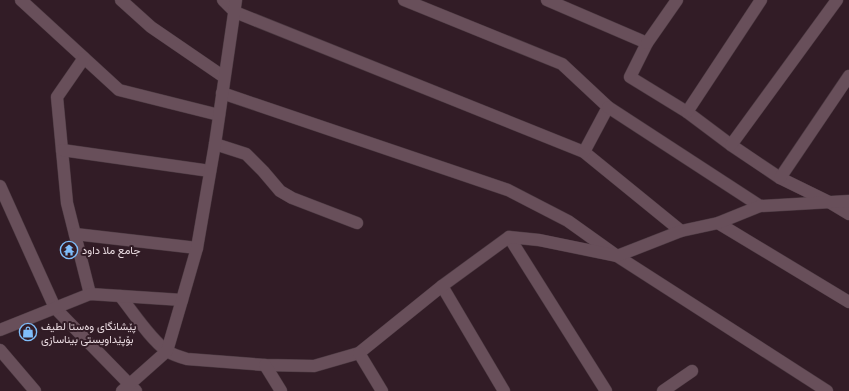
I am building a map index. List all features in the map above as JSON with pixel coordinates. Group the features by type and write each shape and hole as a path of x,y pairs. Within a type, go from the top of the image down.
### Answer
{"street":[{"path":"21,0 119,90 219,115"},
{"path":"121,0 150,27 224,77"},
{"path":"223,0 235,12 584,152 681,231"},
{"path":"0,186 55,308 129,389 167,351 197,248 215,144 236,0"},
{"path":"404,0 562,64 608,107 760,206"},
{"path":"547,0 647,43"},
{"path":"677,0 647,43 630,77 687,112 731,145 780,178 829,202 849,214"},
{"path":"687,112 761,0"},
{"path":"731,145 837,0"},
{"path":"84,58 57,97 67,203 90,294"},
{"path":"780,178 849,76"},
{"path":"222,93 508,190 568,221 617,256 827,391"},
{"path":"584,152 608,107"},
{"path":"215,144 246,154 280,191 292,198 357,223"},
{"path":"62,150 210,171"},
{"path":"120,296 154,339 167,351 176,356 187,359 314,366 359,353 442,286 509,237 538,240 617,256 681,231 718,222 760,206 849,202"},
{"path":"718,222 849,302"},
{"path":"75,234 197,248"},
{"path":"509,237 606,391"},
{"path":"442,286 504,391"},
{"path":"0,330 90,294 182,300"},
{"path":"0,350 35,391"},
{"path":"359,353 376,389"},
{"path":"265,364 281,391"},
{"path":"663,391 692,371"}],"place":[{"name":"جامع ملا داود","path":"69,250"},
{"name":"پێشانگای وەستا لطیف بۆپێداویستی بیناسازی","path":"28,332"}]}
